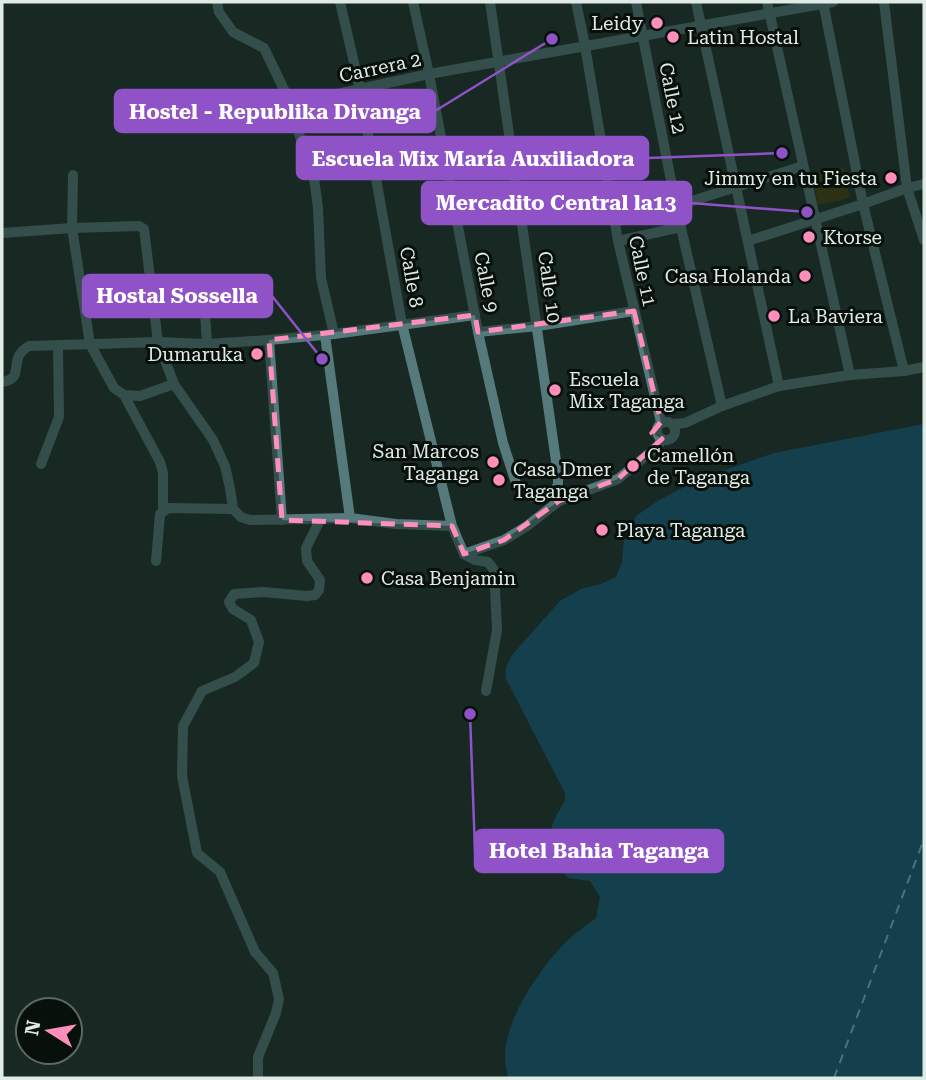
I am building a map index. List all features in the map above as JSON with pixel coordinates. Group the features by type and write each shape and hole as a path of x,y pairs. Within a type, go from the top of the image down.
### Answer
{"street":[{"path":"216,2 219,12 233,32 264,48 291,104 314,177 321,278 350,518"},
{"name":"Calle 8","path":"341,2 360,89 402,324 452,526 464,554"},
{"name":"Calle 9","path":"413,2 478,332 503,443 517,486 530,496 540,498 553,492"},
{"name":"Calle 10","path":"491,2 558,475 558,485 553,492"},
{"name":"Calle 11","path":"576,2 618,241 661,422"},
{"name":"Calle 12","path":"636,2 676,206 722,406"},
{"path":"696,2 779,386"},
{"path":"884,2 907,188 924,240"},
{"path":"827,3 863,204 904,371"},
{"name":"Carrera 2","path":"291,104 429,74 701,25 768,7 827,3"},
{"path":"768,7 850,375"},
{"path":"676,206 803,166"},
{"path":"73,175 72,228 90,344 114,388 124,394 140,396 174,384"},
{"path":"748,241 924,184"},
{"path":"2,233 139,226 144,229 158,342 174,384 213,440 225,466 233,509 241,517 250,520 350,518 396,524 452,526"},
{"path":"618,241 681,227"},
{"path":"204,298 207,344"},
{"path":"478,332 634,311"},
{"path":"2,382 12,379 16,373 16,359 29,346 158,342 207,344 270,340 329,335 475,315"},
{"path":"270,340 282,520"},
{"path":"41,464 60,417 58,346"},
{"path":"673,424 675,430 668,440 662,439 656,432 661,422 685,423 722,406 779,386 924,367"},
{"path":"124,394 160,462 163,473 163,510 160,514 156,561"},
{"path":"464,554 504,540 559,501 618,479 658,446 662,439"},
{"path":"163,510 233,509"},
{"path":"258,1078 258,1057 279,999 273,973 255,953 220,872 197,853 183,776 183,726 202,691 235,677 254,663 259,642 251,620 233,609 229,601 234,594 263,592 307,596 315,595 319,590 320,580 307,561 306,548 320,520"},
{"path":"464,554 475,560 488,562 494,570 497,630 486,691"}],"highlighted area":[{"path":"634,311 661,422 652,433 662,439 618,479 559,501 504,540 464,554 452,526 282,520 269,340 475,315 478,332"}],"shaded area":[{"path":"843,167 850,198 818,205 812,174"}],"water":[{"path":"924,424 924,1078 508,1078 505,1056 507,1041 527,992 559,949 596,918 600,897 590,881 568,878 555,863 549,842 553,822 565,800 565,793 506,679 506,667 512,655 560,601 581,589 616,577 622,562 624,539 636,516 659,500 702,478 774,453"}],"ferry route":[{"path":"834,1078 924,839"}],"place":[{"name":"Leidy","path":"657,23"},
{"name":"Latin Hostal","path":"673,37"},
{"name":"Hostel - Republika Divanga","path":"552,39"},
{"name":"Escuela Mix María Auxiliadora","path":"782,153"},
{"name":"Jimmy en tu Fiesta","path":"891,178"},
{"name":"Mercadito Central la13","path":"807,212"},
{"name":"Ktorse","path":"809,237"},
{"name":"Casa Holanda","path":"805,276"},
{"name":"La Baviera","path":"774,316"},
{"name":"Dumaruka","path":"257,354"},
{"name":"Hostal Sossella","path":"322,359"},
{"name":"Escuela Mix Taganga","path":"555,390"},
{"name":"San Marcos Taganga","path":"493,462"},
{"name":"Camellón de Taganga","path":"633,466"},
{"name":"Casa Dmer Taganga","path":"499,480"},
{"name":"Playa Taganga","path":"602,530"},
{"name":"Casa Benjamin","path":"367,578"},
{"name":"Hotel Bahia Taganga","path":"470,714"}]}
